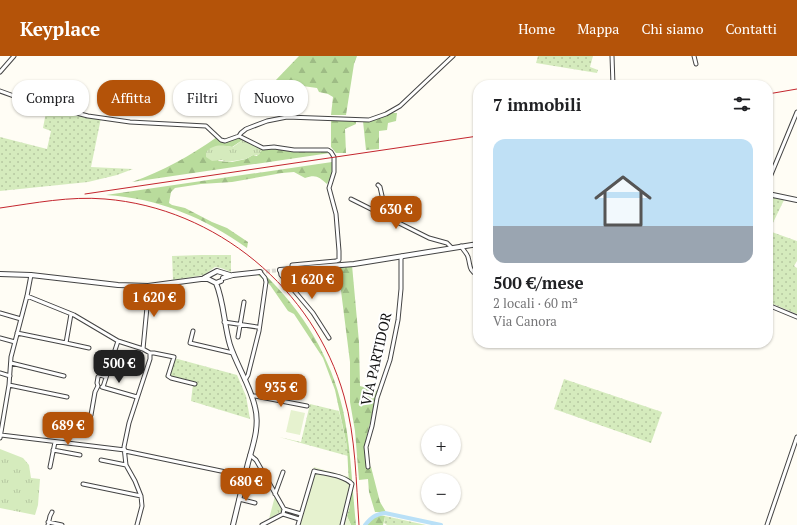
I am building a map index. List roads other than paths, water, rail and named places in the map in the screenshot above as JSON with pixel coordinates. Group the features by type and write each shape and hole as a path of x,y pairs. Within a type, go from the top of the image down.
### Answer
{"street":[{"path":"0,72 14,56"},
{"path":"0,91 25,100 88,116 130,122 206,126 221,140 225,140 239,136 246,129 267,121 286,117 369,120 377,118 393,111 453,56"},
{"path":"612,56 613,80"},
{"path":"694,56 696,64"},
{"path":"773,170 797,112"},
{"path":"239,136 263,148 274,147 294,150 328,150 333,154 334,172 329,188 336,214 339,260 292,265 292,269"},
{"path":"378,186 380,187 386,216"},
{"path":"773,195 797,200"},
{"path":"351,199 429,238 447,243 451,247"},
{"path":"329,338 313,313 281,275 280,270 339,264 354,264 473,245"},
{"path":"461,246 468,256 469,266 473,272"},
{"name":"VIA PARTIDOR","path":"368,467 366,447 372,426 377,398 390,360 398,320 401,289 400,259 402,256"},
{"path":"201,279 217,271 233,275"},
{"path":"221,272 222,279 220,292 224,322 233,353 256,407 257,424 232,525"},
{"path":"0,274 31,275 118,285 149,286 201,279 214,282 233,275 260,272 264,276 266,282 262,313 256,347 248,375 245,380"},
{"path":"212,273 211,278 220,292"},
{"path":"31,275 10,363 9,385 0,437 125,450 245,476"},
{"path":"143,349 149,286"},
{"path":"27,296 72,314 118,341 143,349 150,353 174,358 168,376 195,384"},
{"path":"238,337 244,302"},
{"path":"773,307 797,317"},
{"path":"0,314 21,319"},
{"path":"66,343 72,314"},
{"path":"224,322 257,327"},
{"path":"193,331 190,343 233,353"},
{"path":"17,333 89,348"},
{"path":"0,338 15,342"},
{"path":"103,387 118,341"},
{"path":"137,525 141,512 141,496 135,480 126,466 125,450 126,437 150,359 150,353"},
{"path":"10,363 64,376"},
{"path":"0,373 10,376"},
{"path":"91,415 100,375 106,376"},
{"path":"9,385 67,397"},
{"path":"98,386 137,398"},
{"path":"252,396 308,406"},
{"path":"0,408 5,409"},
{"path":"767,525 797,437"},
{"path":"50,467 55,442"},
{"path":"53,450 80,455"},
{"path":"250,455 256,460 284,510 283,514 267,524 262,525"},
{"path":"101,460 126,466"},
{"path":"298,525 314,471 343,478 352,484 342,525"},
{"path":"275,494 282,472"},
{"path":"83,484 141,496"},
{"path":"239,499 255,504"},
{"path":"284,510 301,514"},
{"path":"52,512 48,524 62,525"},
{"path":"283,514 299,519"}],"waterway":[{"path":"365,525 369,520 378,514 385,513 441,525"}],"tunnel":[{"path":"260,272 280,270"}],"railway":[{"path":"773,93 797,89"},
{"path":"85,194 473,137"},
{"path":"0,208 52,200 79,198 105,199 146,206 185,219 221,237 255,261 284,289 310,321 330,357 344,396 351,428 355,460 359,525"}]}
